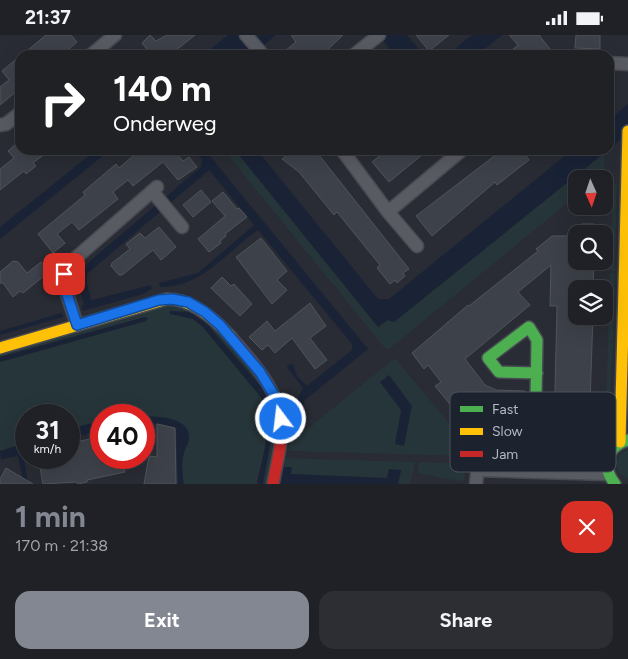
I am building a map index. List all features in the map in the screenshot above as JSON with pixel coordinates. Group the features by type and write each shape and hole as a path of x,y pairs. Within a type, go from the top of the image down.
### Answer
{"street":[{"path":"97,50 115,35"},
{"path":"246,35 259,50"},
{"path":"361,50 375,39"},
{"path":"614,63 628,64"},
{"path":"0,125 6,124 15,117"},
{"path":"624,441 628,131"},
{"path":"346,155 388,212 417,246"},
{"path":"388,212 456,155"},
{"path":"77,325 65,288 64,274 70,263 155,191 182,227"},
{"path":"0,348 166,299 182,300 194,305 220,325 266,381 274,395 280,411 281,438 273,484"},
{"path":"537,373 499,372 488,358 529,327 537,340 537,373 537,392"},
{"path":"507,472 611,479"}],"shaded area":[{"path":"228,155 239,155 378,327 388,320 394,322 568,182 568,203 389,349 383,346"},
{"path":"601,155 605,155 604,170 583,170"},
{"path":"613,183 617,184 615,271 610,271 613,270"},
{"path":"610,273 615,273 613,341 608,341 608,325 613,325 613,280 610,280"},
{"path":"175,304 196,310 209,320 262,379 274,406 277,430 275,455 269,484 263,484 273,420 270,401 264,390 202,319 189,312 170,311 169,313 193,319 202,326 259,394 264,404 267,426 257,483 259,484 184,484 182,464 189,441 187,430 179,423 155,416 155,404 90,404 90,424 80,426 80,404 15,404 15,446 0,451 0,362 146,321 148,318 145,317 0,357 0,351 161,305"},
{"path":"608,342 613,342 610,392 606,392"},
{"path":"395,358 450,425 450,456 289,451 289,444"},
{"path":"628,449 628,479 619,473 616,463 620,454"},
{"path":"284,458 415,462 410,484 398,484 401,471 389,469 387,478 290,474 285,467"},
{"path":"419,462 450,463 450,472 465,472 464,482 417,473"}],"water":[{"path":"228,35 276,35 258,50 209,50"},
{"path":"378,35 407,35 420,50 391,50"},
{"path":"472,35 502,35 483,50 453,50"},
{"path":"628,104 628,134 614,145 614,116"},
{"path":"90,155 104,155 0,239 0,227"},
{"path":"198,155 209,155 368,349 305,400 301,415 295,414 297,399 303,388 287,365 293,364 297,376 307,386 352,350 352,344 258,230 201,275 175,286 160,287 159,283 198,273 254,225 209,170 87,274 87,284 91,300 151,285 152,289 143,294 83,311 81,306 84,305 78,280 79,272 201,167 202,160"},
{"path":"239,155 261,155 378,299 389,299 566,155 602,155 583,170 568,170 568,182 394,322 388,320 378,327"},
{"path":"170,311 189,312 208,325 264,390 269,401 272,424 270,448 263,484 257,483 267,431 266,410 263,400 202,326 193,319 170,314"},
{"path":"61,313 64,317 0,335 0,331"},
{"path":"145,317 148,318 146,321 0,362 0,357"},
{"path":"389,375 412,406 404,446 395,444 401,410 380,382"},
{"path":"155,417 172,419 179,422 188,431 189,440 182,464 184,484 178,484 176,428 155,423"},
{"path":"90,424 90,433 80,436 80,426"},
{"path":"15,446 15,457 1,459 0,451"},
{"path":"284,467 292,467 291,474 387,478 389,469 401,470 398,484 281,484"},
{"path":"21,469 26,469 28,484 24,484"}],"building":[{"path":"46,35 71,35 77,42 68,50 28,50"},
{"path":"150,35 156,41 167,35 195,35 176,50 147,50 142,43"},
{"path":"291,35 343,35 327,50 286,50 296,42"},
{"path":"416,35 449,35 430,50"},
{"path":"509,35 539,35 550,49 512,50 518,45"},
{"path":"576,35 600,35 600,49 575,48"},
{"path":"15,60 15,93 0,105 0,87 9,80 2,71"},
{"path":"15,145 15,155 43,155 33,163 36,166 26,174 24,171 0,190 0,169 14,158 8,151"},
{"path":"134,155 178,155 183,161 189,157 197,167 178,180 163,162 133,186 128,180 113,192 118,199 79,230 72,222 57,234 65,243 53,253 38,234 85,195 83,192 116,164 119,168"},
{"path":"319,155 409,269 403,273 405,276 397,283 395,280 390,284 377,268 380,265 337,212 334,215 299,172 282,159 286,156"},
{"path":"381,155 422,155 389,182 372,162"},
{"path":"495,155 527,155 526,156 529,160 497,185 495,182 432,236 416,216"},
{"path":"201,190 211,202 193,217 183,205"},
{"path":"223,192 237,209 239,208 247,217 225,234 226,236 220,241 221,243 209,252 198,239 225,216 212,201"},
{"path":"159,227 176,247 161,260 153,250 122,275 119,275 111,266 112,263 130,249 126,244 140,233 145,238"},
{"path":"552,236 568,236 568,270 594,270 593,280 568,280 568,325 593,325 590,392 555,392 557,306 550,306 551,265 518,292 530,305 465,359 485,385 496,390 525,392 450,392 450,404 435,386 441,382 428,365 424,369 412,353 468,305 538,251 536,249"},
{"path":"261,238 287,271 277,280 287,290 272,304 236,257"},
{"path":"13,261 18,262 27,273 41,262 49,272 23,293 20,291 13,297 3,283 0,283 0,272"},
{"path":"222,277 231,286 234,284 252,304 240,316 211,288"},
{"path":"310,303 326,326 310,338 327,360 315,369 292,338 275,353 268,345 262,350 249,337 267,321 275,331"},
{"path":"157,424 175,428 176,484 144,484 147,469 155,469 155,457 157,457"},
{"path":"90,439 90,469 124,469 125,472 87,480 87,482 78,484 76,482 43,484 40,469 80,469 80,441"},
{"path":"6,468 33,484 0,484 0,479"}],"traffic: fast":[{"path":"529,327 537,340 536,373 499,372 488,358 529,327"},
{"path":"536,373 536,392"},
{"path":"616,446 628,440"},
{"path":"608,472 615,484"}],"traffic: slow":[{"path":"620,442 628,131"},
{"path":"0,348 167,299 186,302 203,311 231,337"}],"traffic: jam":[{"path":"231,337 249,357 265,380 272,392 281,417 280,451 273,484"}],"route":[{"path":"64,274 65,288 77,325 166,299 182,300 199,307 220,325 255,365 274,395 281,419"}]}
